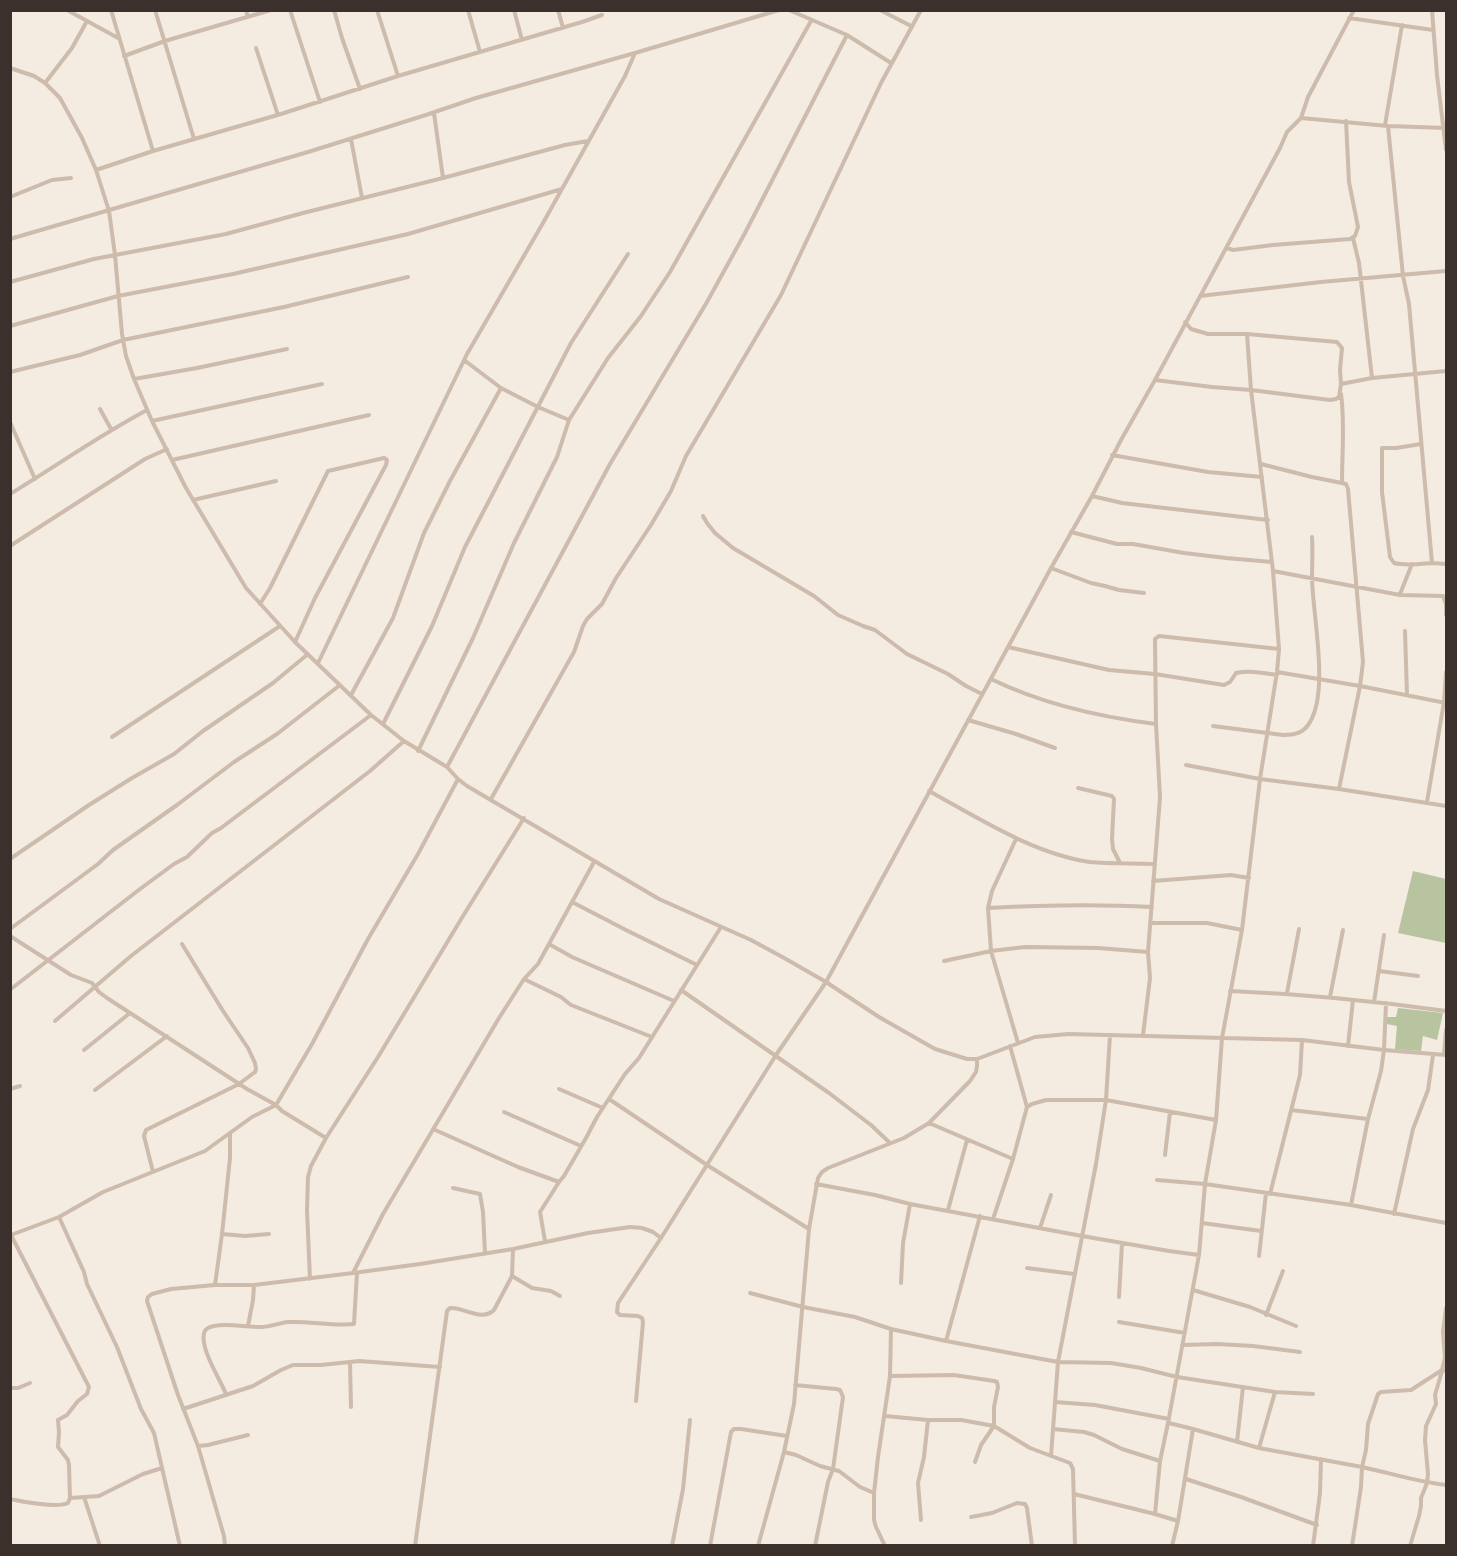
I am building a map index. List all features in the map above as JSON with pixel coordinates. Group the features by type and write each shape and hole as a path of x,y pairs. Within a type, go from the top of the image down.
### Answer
{"street":[{"path":"67,10 119,38"},
{"path":"111,10 153,151"},
{"path":"155,10 194,139"},
{"path":"246,10 248,17"},
{"path":"124,56 165,41 271,10"},
{"path":"290,10 320,102"},
{"path":"334,10 360,89"},
{"path":"377,10 398,76"},
{"path":"468,10 480,52"},
{"path":"514,10 522,40"},
{"path":"558,10 563,28"},
{"path":"10,239 351,139 476,98 779,10"},
{"path":"789,10 847,35 891,63"},
{"path":"880,10 911,26"},
{"path":"491,799 574,652 587,619 602,604 616,578 651,525 691,446 781,295 891,63 921,10"},
{"path":"636,1401 643,1322 638,1316 620,1315 616,1308 618,1303 776,1055 826,982 1227,248 1287,132 1300,118 1308,97 1354,10"},
{"path":"1432,10 1446,150"},
{"path":"96,170 602,15"},
{"path":"1349,18 1433,30"},
{"path":"45,83 72,48 87,21"},
{"path":"418,751 473,638 514,543 557,457 569,420 608,358 641,316 670,272 812,21"},
{"path":"1402,25 1387,126 1403,276 1409,304 1432,563"},
{"path":"447,767 610,464 707,302 740,242 847,35"},
{"path":"256,48 278,115"},
{"path":"318,663 464,360 629,69 635,53"},
{"path":"10,68 34,76 45,83 60,98 82,138 96,170 109,211 123,340 134,379 152,421 193,500 246,588 295,642 371,715 418,751 447,767 458,779 659,899 751,940 826,982 879,1017 935,1049 967,1059 977,1059 1035,1037 1057,1035 1302,1040 1445,1055 1446,1030"},
{"path":"434,112 443,178"},
{"path":"1300,118 1387,126 1445,128"},
{"path":"1347,121 1350,182 1358,227 1353,238 1359,263 1372,378"},
{"path":"351,139 362,198"},
{"path":"10,282 115,255 226,234 565,145 588,141"},
{"path":"10,197 52,180 71,178"},
{"path":"286,218 443,178"},
{"path":"10,326 118,296 233,274 408,234 562,189"},
{"path":"1227,248 1233,250 1353,238"},
{"path":"383,724 432,626 465,548 571,343 628,254"},
{"path":"1199,296 1446,271"},
{"path":"10,372 80,355 123,340 284,307 408,277"},
{"path":"1185,322 1191,328 1208,334 1247,334 1337,342 1341,348 1340,370 1344,415 1342,483"},
{"path":"1155,1514 1160,1461 1199,1255 1205,1184 1216,1120 1222,1038 1242,930 1260,779 1279,649 1268,520 1251,390 1247,334"},
{"path":"134,379 287,349"},
{"path":"464,360 501,388 569,420"},
{"path":"1341,384 1372,378 1446,371"},
{"path":"1155,380 1330,400 1339,397 1341,391"},
{"path":"152,421 322,384"},
{"path":"351,695 393,618 424,533 501,388"},
{"path":"100,409 111,429"},
{"path":"10,494 111,429 147,410"},
{"path":"172,459 369,416"},
{"path":"10,422 35,479"},
{"path":"1421,444 1382,448 1382,492 1390,557 1394,563 1446,564"},
{"path":"10,546 145,459 167,449"},
{"path":"1112,455 1208,472 1263,477"},
{"path":"260,604 328,471 386,459 386,465 315,598 295,642"},
{"path":"1261,464 1346,484 1363,662 1339,789"},
{"path":"193,500 276,481"},
{"path":"1092,496 1122,503 1268,520"},
{"path":"702,516 715,533 734,548 814,596 838,615 875,630 908,654 982,694"},
{"path":"1071,532 1117,544 1133,544 1184,553 1272,562"},
{"path":"1213,726 1294,735 1304,731 1311,722 1316,709 1320,679 1312,578 1312,537"},
{"path":"1400,595 1412,564"},
{"path":"1051,568 1091,583 1144,593"},
{"path":"1273,572 1400,595 1443,597 1446,604 1446,615"},
{"path":"112,737 280,626"},
{"path":"1406,631 1407,695"},
{"path":"1143,1035 1150,978 1150,923 1160,796 1155,639 1160,636 1279,649"},
{"path":"1008,647 1109,670 1155,674 1224,685 1236,673 1243,671 1320,679 1445,703"},
{"path":"10,859 89,805 174,754 273,683 308,654"},
{"path":"1427,802 1445,703 1446,672"},
{"path":"991,679 1031,696 1096,714 1156,723"},
{"path":"10,929 98,864 113,850 234,762 277,734 340,685"},
{"path":"11,989 140,889 187,857 212,833 371,715"},
{"path":"968,720 1055,748"},
{"path":"55,1021 115,969 360,779 404,741"},
{"path":"1186,765 1260,779 1446,806"},
{"path":"10,1499 64,1505 68,1503 70,1498 69,1465 58,1447 58,1420 67,1415 87,1394 89,1388 10,1234 59,1216 103,1192 205,1151 252,1117 276,1106 458,779"},
{"path":"1078,788 1107,794 1114,799 1112,839 1113,849 1120,863"},
{"path":"929,791 1016,839 1065,856 1089,861 1155,864"},
{"path":"310,1279 307,1210 308,1177 311,1166 326,1138 524,818"},
{"path":"1016,839 992,891 988,908 991,951 1018,1043"},
{"path":"226,1394 209,1361 203,1336 207,1328 213,1326 262,1327 288,1322 354,1324 355,1273 383,1214 524,979 538,964 594,862"},
{"path":"1154,880 1231,875 1249,878"},
{"path":"572,902 697,965"},
{"path":"988,908 1051,904 1152,907"},
{"path":"1150,923 1207,923 1242,930"},
{"path":"545,1241 540,1212 564,1176 603,1108 625,1074 639,1059 721,927"},
{"path":"1287,993 1299,929"},
{"path":"1330,997 1343,930"},
{"path":"1374,1002 1384,934"},
{"path":"10,936 71,975 92,983 107,998 238,1084 326,1138"},
{"path":"153,1172 144,1136 146,1130 238,1084 255,1072 255,1063 248,1048 182,944"},
{"path":"549,944 572,957 675,1001"},
{"path":"944,961 991,951 1025,947 1098,948 1149,952"},
{"path":"1379,971 1418,976"},
{"path":"524,979 555,994 571,1005 652,1037"},
{"path":"681,990 776,1055 871,1125 890,1143"},
{"path":"1230,991 1287,993 1446,1011"},
{"path":"1348,1046 1353,1000"},
{"path":"1351,1205 1368,1119 1381,1071 1386,1003"},
{"path":"84,1050 130,1013"},
{"path":"1051,1456 1058,1362 1096,1164 1106,1100 1110,1035"},
{"path":"95,1090 166,1036"},
{"path":"1259,1256 1268,1193 1300,1075 1302,1040"},
{"path":"993,1219 1027,1107 1010,1046"},
{"path":"1394,1214 1413,1130 1428,1090 1433,1055"},
{"path":"758,1545 784,1452 794,1404 809,1229 816,1184 822,1172 828,1168 917,1131 929,1123 970,1081 977,1066 977,1059"},
{"path":"10,1089 20,1086"},
{"path":"559,1089 603,1108"},
{"path":"609,1099 707,1165 809,1229"},
{"path":"1027,1107 1046,1100 1106,1100 1216,1120"},
{"path":"1291,1110 1368,1119"},
{"path":"504,1112 581,1146"},
{"path":"1165,1155 1170,1112"},
{"path":"929,1123 1013,1159"},
{"path":"434,1129 518,1167 559,1182"},
{"path":"215,1286 230,1158 230,1133"},
{"path":"948,1210 967,1140"},
{"path":"1157,1180 1205,1184 1351,1205 1446,1223"},
{"path":"816,1184 1082,1236 1199,1255"},
{"path":"453,1188 480,1194 485,1253"},
{"path":"1040,1228 1051,1195"},
{"path":"901,1283 903,1243 910,1204"},
{"path":"59,1216 87,1284 117,1347 141,1409 154,1433 180,1545"},
{"path":"946,1341 980,1216"},
{"path":"1202,1223 1261,1231"},
{"path":"225,1545 198,1446 183,1409 147,1301 152,1294 171,1289 254,1285 355,1273 513,1249 545,1241 630,1227 642,1228 661,1238"},
{"path":"222,1234 245,1236 269,1234"},
{"path":"1119,1297 1122,1243"},
{"path":"415,1545 448,1309 453,1307 468,1312 490,1314 512,1276 513,1249"},
{"path":"1027,1268 1074,1274"},
{"path":"1266,1315 1283,1270"},
{"path":"512,1276 532,1288 551,1291 560,1296"},
{"path":"248,1326 254,1285"},
{"path":"1193,1290 1250,1307 1296,1326"},
{"path":"750,1293 803,1307 833,1312 891,1329 1058,1362 1111,1363 1177,1377 1242,1387 1313,1394"},
{"path":"1410,1545 1428,1474 1425,1454 1426,1426 1436,1404 1435,1395 1444,1370 1443,1332 1446,1308"},
{"path":"1119,1322 1185,1333"},
{"path":"885,1545 874,1520 874,1493 890,1376 891,1329"},
{"path":"1182,1345 1252,1346 1300,1352"},
{"path":"183,1409 253,1386 293,1365 359,1361 440,1367"},
{"path":"350,1362 351,1407"},
{"path":"1352,1545 1368,1424 1378,1394 1411,1390 1444,1370"},
{"path":"890,1376 954,1375 997,1382 994,1426 981,1445 975,1462"},
{"path":"10,1388 18,1388 30,1383"},
{"path":"795,1385 836,1389 840,1390 843,1397 833,1469 828,1482 815,1545"},
{"path":"1237,1442 1242,1387"},
{"path":"1259,1448 1275,1392"},
{"path":"1055,1402 1095,1406 1169,1421 1259,1448 1391,1473 1426,1483 1446,1485"},
{"path":"885,1416 961,1420 994,1426 1030,1448 1070,1462 1074,1494 1075,1545"},
{"path":"921,1521 918,1483 924,1457 928,1419"},
{"path":"672,1545 683,1489 690,1420"},
{"path":"710,1545 731,1432 734,1429 741,1429 787,1436"},
{"path":"1053,1429 1084,1432 1122,1449 1160,1461"},
{"path":"1172,1545 1186,1479 1193,1429"},
{"path":"198,1446 248,1435"},
{"path":"784,1452 839,1471 860,1487 874,1493"},
{"path":"1313,1545 1317,1525 1321,1459"},
{"path":"70,1498 99,1496 142,1474 162,1468"},
{"path":"1186,1479 1317,1525"},
{"path":"1074,1494 1178,1521"},
{"path":"84,1497 100,1545"},
{"path":"972,1517 992,1513 1017,1503 1025,1504 1032,1545"}],"green space":[{"path":"1413,871 1446,879 1446,943 1398,933"},
{"path":"1398,1008 1443,1013 1437,1040 1423,1036 1421,1051 1395,1049 1397,1026 1387,1024 1387,1017 1396,1017"}]}
